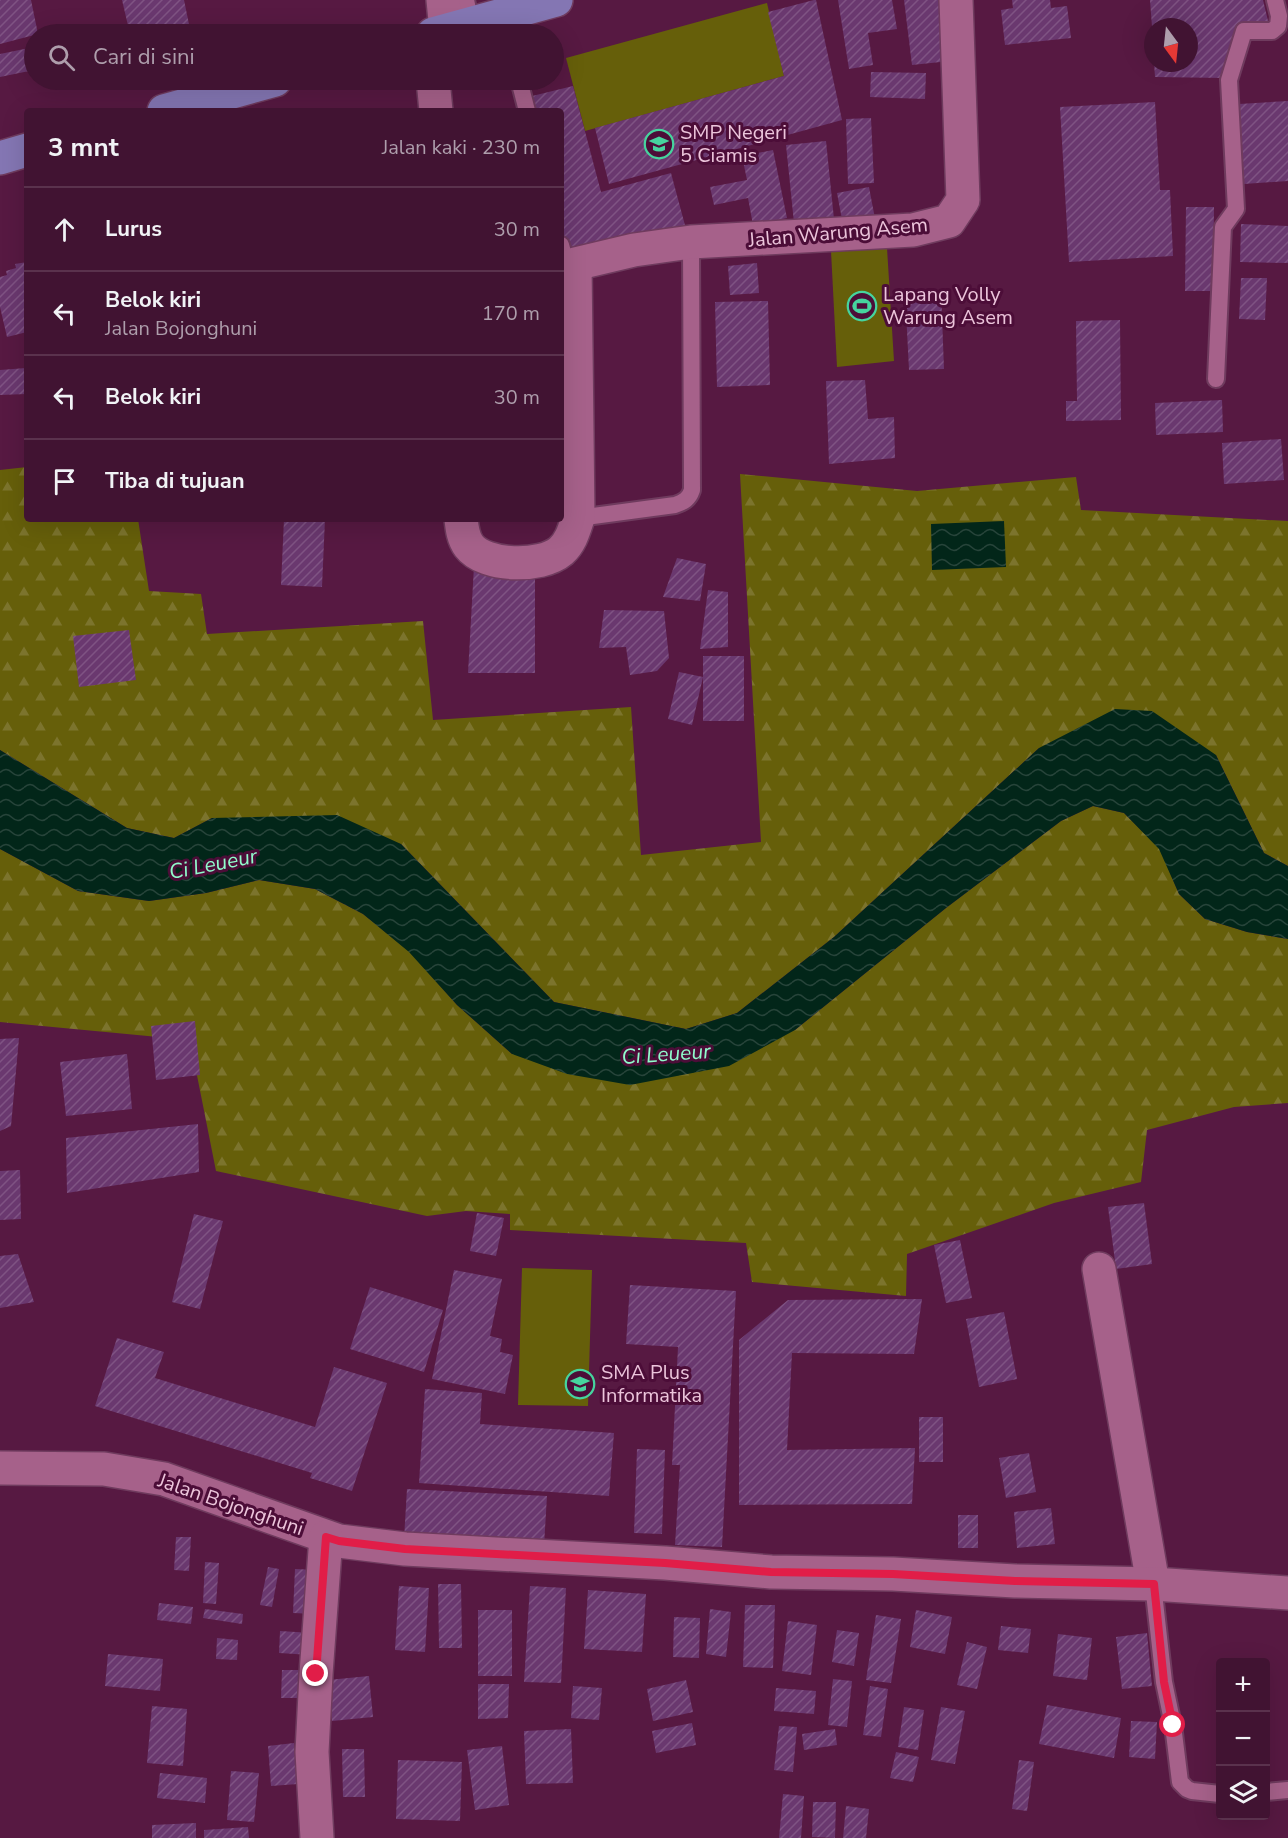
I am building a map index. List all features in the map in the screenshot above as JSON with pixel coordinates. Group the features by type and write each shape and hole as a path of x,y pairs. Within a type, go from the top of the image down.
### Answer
{"highway":[{"path":"509,24 556,0"},
{"path":"452,18 499,24"},
{"path":"175,108 239,90"},
{"path":"0,158 24,151"}],"street":[{"name":"Jalan Warung Asem","path":"568,254 634,250 691,242 913,230 949,221 963,200 956,0"},
{"path":"434,90 436,108"},
{"path":"461,522 468,545 489,559 532,563 547,559 561,551 572,537 578,518 569,465 568,254"},
{"path":"1099,1269 1154,1584"},
{"name":"Jalan Bojonghuni","path":"0,1468 104,1469 164,1479 339,1541 405,1549 665,1563 771,1572 893,1574 1015,1581 1154,1584 1288,1593"},
{"path":"317,1838 312,1752 326,1537"}],"lane":[{"path":"1216,380 1223,227 1236,208 1229,80 1244,31 1272,31 1278,26 1279,16 1275,0"},
{"path":"522,90 526,108"},
{"path":"578,518 675,505 682,503 690,495 692,490 691,242"},
{"path":"1154,1584 1164,1682 1173,1725 1180,1782 1192,1791 1216,1793"},
{"path":"1270,1791 1288,1790"}],"green space":[{"path":"767,3 784,76 585,131 566,58"},
{"name":"Lapang Volly Warung Asem","path":"887,248 894,361 837,367 831,251"},
{"path":"24,467 24,522 138,522 149,591 201,594 207,634 423,621 433,720 631,707 641,855 761,842 740,474 917,491 1076,477 1081,510 1288,521 1288,866 1264,853 1216,755 1039,748 834,937 737,1013 686,1029 554,1002 401,844 212,818 174,838 127,828 0,750 0,470"},
{"path":"1093,806 1124,813 1160,849 1179,894 1205,919 1247,932 1288,939 1288,1103 1234,1107 1147,1130 1141,1182 1054,1203 907,1254 906,1296 752,1282 746,1243 510,1230 510,1214 466,1211 427,1216 216,1171 190,1040 0,1022 0,849 78,891 149,901 206,893 259,880 315,889 363,914 410,952 457,1005 512,1054 795,1030 946,908 1061,821"},
{"path":"522,1268 592,1270 588,1406 518,1405"}],"water":[{"path":"1004,521 1006,567 932,570 931,524"},
{"name":"Ci Leueur","path":"1115,709 1152,711 1216,755 1264,853 1288,866 1288,939 1247,932 1205,919 1179,894 1159,849 1124,813 1093,806 1061,821 946,908 795,1030 729,1066 630,1085 567,1074 512,1054 457,1005 409,952 363,914 315,889 259,880 206,893 149,901 78,891 0,849 0,750 127,828 174,838 212,818 337,815 401,844 554,1002 686,1029 737,1013 834,937 1039,748"}],"building":[{"path":"0,0 31,0 36,24 24,24 24,38 0,44"},
{"path":"122,0 184,0 189,24 128,24"},
{"path":"816,0 842,120 609,184 595,128 784,76 768,12"},
{"path":"838,0 892,0 897,29 868,33 873,65 849,69"},
{"path":"904,0 943,0 950,61 912,65"},
{"path":"1012,0 1050,0 1051,8 1067,6 1071,38 1005,45 1001,10 1013,8"},
{"path":"1150,0 1263,0 1269,25 1241,28 1224,78 1155,77 1155,72 1198,72 1198,18 1151,18"},
{"path":"24,49 24,72 0,77 0,54"},
{"path":"871,72 926,73 925,99 870,97"},
{"path":"573,86 601,192 671,173 686,229 565,260 564,108 526,108 524,98"},
{"path":"1288,101 1288,181 1244,184 1239,104"},
{"path":"1155,102 1160,190 1170,190 1173,256 1069,262 1060,107"},
{"path":"871,118 874,183 848,184 846,119"},
{"path":"826,141 834,219 794,223 786,145"},
{"path":"773,150 787,218 753,225 748,198 714,205 710,187 747,180 742,156"},
{"path":"869,187 876,224 844,230 837,193"},
{"path":"1186,207 1214,207 1213,291 1185,291"},
{"path":"1241,224 1288,226 1288,263 1240,262"},
{"path":"24,262 24,333 7,337 0,307 0,277 7,275 6,271 16,268 15,264"},
{"path":"757,263 759,293 730,295 728,266"},
{"path":"1241,278 1267,278 1265,320 1239,319"},
{"path":"941,290 944,369 909,370 905,292"},
{"path":"768,301 770,385 717,387 715,302"},
{"path":"1120,320 1121,420 1066,421 1066,401 1077,401 1076,321"},
{"path":"24,368 24,394 0,395 0,370"},
{"path":"865,380 868,419 894,417 895,458 829,464 826,381"},
{"path":"1222,400 1223,432 1156,435 1155,403"},
{"path":"1281,439 1284,480 1224,484 1222,443"},
{"path":"284,522 325,522 322,587 281,585"},
{"path":"677,558 706,564 700,601 663,597"},
{"path":"474,566 535,571 535,673 468,673"},
{"path":"708,590 728,592 728,647 700,649"},
{"path":"604,610 664,611 669,658 657,671 630,675 626,647 599,648"},
{"path":"129,630 136,680 79,687 73,636"},
{"path":"703,656 744,656 744,721 703,721"},
{"path":"679,672 703,677 692,725 668,719"},
{"path":"195,1021 200,1075 156,1080 151,1026"},
{"path":"19,1038 11,1126 0,1131 0,1039"},
{"path":"127,1054 132,1109 66,1116 60,1062"},
{"path":"198,1124 199,1172 67,1193 66,1138"},
{"path":"20,1170 21,1219 0,1220 0,1171"},
{"path":"1144,1203 1152,1264 1116,1269 1108,1207"},
{"path":"477,1213 504,1218 496,1256 470,1251"},
{"path":"194,1214 223,1221 200,1309 172,1302"},
{"path":"960,1240 972,1298 946,1303 934,1245"},
{"path":"18,1254 34,1302 0,1308 0,1256"},
{"path":"454,1270 502,1279 490,1336 502,1339 500,1352 513,1355 505,1394 432,1379"},
{"path":"630,1285 736,1291 722,1547 675,1545 680,1465 672,1465 678,1347 626,1344"},
{"path":"370,1287 443,1310 424,1372 350,1349"},
{"path":"922,1299 914,1354 792,1353 787,1450 915,1448 912,1504 739,1505 739,1340 788,1300"},
{"path":"1004,1312 1017,1379 979,1387 966,1319"},
{"path":"117,1338 164,1352 155,1378 315,1427 334,1367 387,1383 352,1491 310,1478 312,1473 95,1406"},
{"path":"425,1389 482,1393 480,1424 614,1433 609,1496 419,1483"},
{"path":"919,1417 943,1417 943,1462 919,1462"},
{"path":"637,1449 665,1450 662,1534 634,1533"},
{"path":"1029,1453 1036,1492 1006,1498 999,1458"},
{"path":"407,1489 547,1496 544,1546 404,1539"},
{"path":"1051,1508 1055,1544 1017,1548 1014,1512"},
{"path":"958,1515 978,1515 978,1548 958,1548"},
{"path":"176,1537 191,1537 189,1571 174,1570"},
{"path":"205,1562 219,1563 216,1604 203,1603"},
{"path":"268,1567 279,1569 272,1607 260,1605"},
{"path":"295,1569 317,1570 315,1614 293,1613"},
{"path":"438,1584 461,1584 462,1648 439,1648"},
{"path":"399,1586 429,1588 425,1652 395,1650"},
{"path":"530,1586 566,1588 561,1683 524,1682"},
{"path":"588,1590 646,1594 642,1652 584,1649"},
{"path":"159,1603 193,1607 191,1624 157,1620"},
{"path":"745,1605 775,1605 773,1668 743,1667"},
{"path":"205,1609 243,1614 242,1624 203,1618"},
{"path":"710,1609 731,1612 726,1657 706,1654"},
{"path":"478,1610 512,1610 512,1676 478,1676"},
{"path":"916,1610 952,1617 945,1654 910,1647"},
{"path":"876,1615 901,1619 891,1683 866,1680"},
{"path":"674,1617 700,1618 699,1658 673,1657"},
{"path":"788,1621 817,1625 811,1675 782,1671"},
{"path":"1001,1626 1031,1629 1028,1653 998,1650"},
{"path":"837,1630 859,1633 854,1666 832,1662"},
{"path":"280,1631 312,1633 311,1655 279,1653"},
{"path":"1147,1633 1152,1686 1122,1689 1116,1637"},
{"path":"1058,1634 1092,1638 1087,1680 1053,1676"},
{"path":"217,1638 238,1640 237,1660 216,1659"},
{"path":"967,1642 987,1647 977,1689 957,1685"},
{"path":"108,1654 163,1659 160,1691 105,1686"},
{"path":"282,1670 310,1670 309,1698 281,1698"},
{"path":"369,1676 373,1717 332,1721 328,1680"},
{"path":"833,1679 852,1681 847,1727 828,1725"},
{"path":"686,1680 693,1712 653,1721 647,1689"},
{"path":"478,1684 509,1684 508,1718 478,1719"},
{"path":"573,1686 602,1688 599,1720 571,1718"},
{"path":"870,1686 888,1689 881,1737 863,1735"},
{"path":"776,1688 816,1691 814,1714 774,1711"},
{"path":"1047,1705 1121,1718 1114,1758 1039,1744"},
{"path":"152,1706 187,1709 183,1766 147,1763"},
{"path":"904,1707 924,1710 918,1750 898,1747"},
{"path":"941,1707 965,1711 955,1764 931,1760"},
{"path":"1131,1721 1157,1722 1155,1759 1129,1757"},
{"path":"692,1723 696,1745 656,1753 652,1731"},
{"path":"779,1726 797,1727 793,1772 774,1770"},
{"path":"571,1729 573,1783 526,1784 524,1731"},
{"path":"835,1729 837,1745 804,1750 802,1734"},
{"path":"294,1743 298,1784 271,1786 268,1746"},
{"path":"502,1746 509,1805 475,1810 467,1750"},
{"path":"342,1749 364,1749 365,1797 343,1797"},
{"path":"896,1752 919,1757 913,1782 890,1778"},
{"path":"398,1760 462,1762 460,1821 396,1819"},
{"path":"1019,1760 1034,1762 1027,1811 1012,1809"},
{"path":"231,1771 259,1773 254,1822 227,1820"},
{"path":"160,1773 207,1778 205,1803 157,1798"},
{"path":"783,1794 804,1796 801,1838 779,1838"},
{"path":"813,1802 836,1802 835,1838 812,1837"},
{"path":"846,1806 869,1809 866,1838 843,1838"},
{"path":"196,1823 196,1838 152,1838 152,1825"},
{"path":"248,1827 249,1838 204,1838 204,1830"}],"place":[{"name":"SMP Negeri 5 Ciamis","path":"659,144"},
{"name":"Lapang Volly Warung Asem","path":"862,306"},
{"name":"SMA Plus Informatika","path":"580,1384"}],"route":[{"path":"316,1674 326,1537 339,1541 405,1549 665,1563 771,1572 893,1574 1015,1581 1154,1584 1164,1682 1173,1725"}]}
